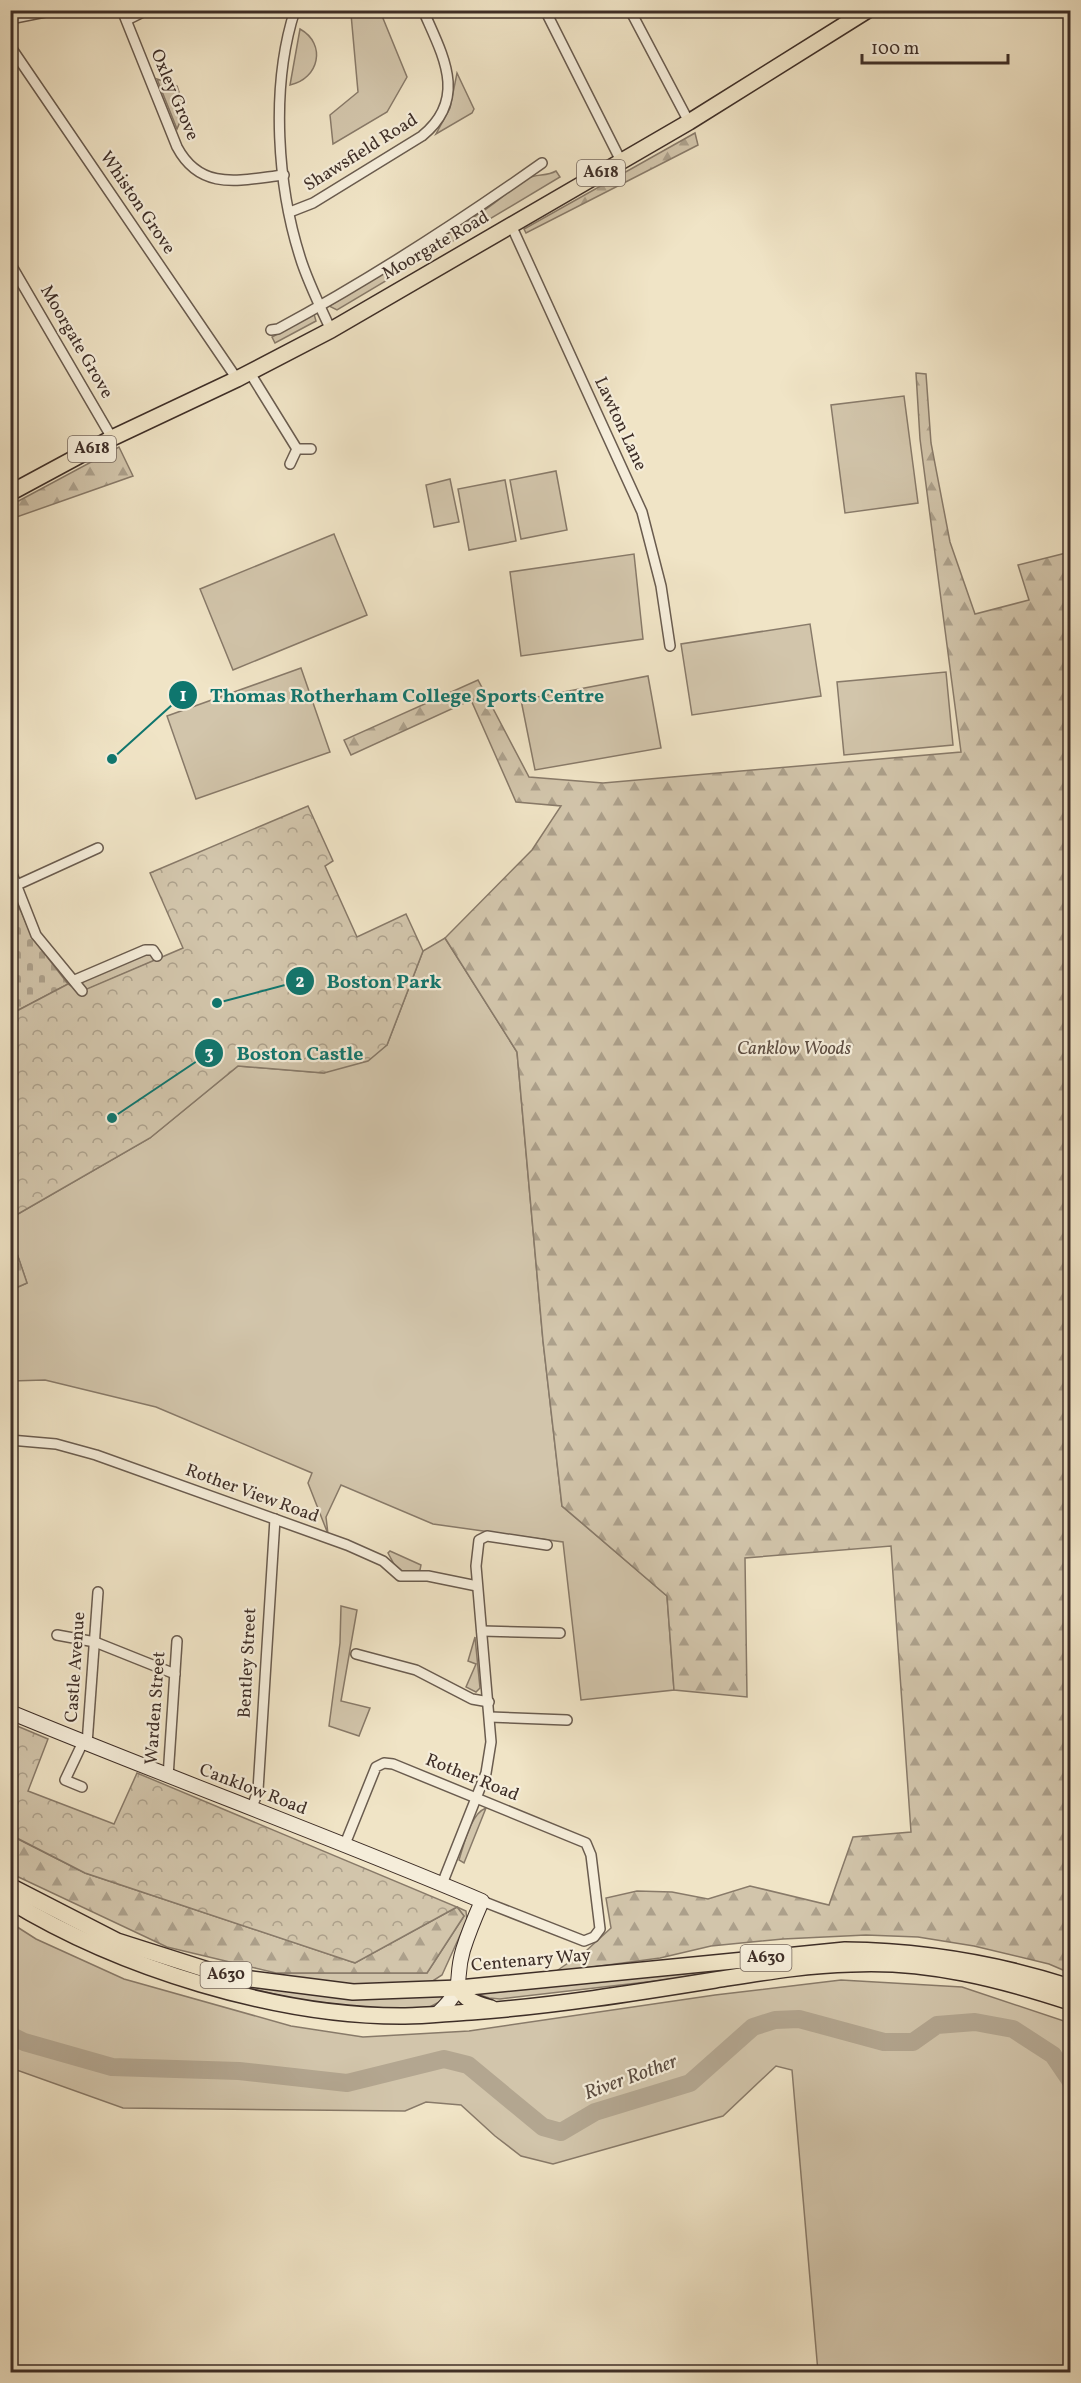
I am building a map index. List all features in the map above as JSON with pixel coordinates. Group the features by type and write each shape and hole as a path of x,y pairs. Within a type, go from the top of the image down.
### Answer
{"main road":[{"name":"Moorgate Road","path":"10,492 112,438 243,376 331,330 689,123 849,15 868,10"},
{"name":"Centenary Way","path":"10,1886 117,1941 227,1976 353,1992 459,1988 845,1950 906,1952 969,1960 1071,1987"},
{"name":"A630","path":"10,1901 42,1920 100,1948 198,1983 327,2012 371,2016 497,2010 590,1999 804,1967 853,1963 904,1965 969,1974 996,1979 1071,2002"},
{"path":"459,1988 462,1995 473,2002 497,2010"}],"street":[{"path":"10,19 55,10"},
{"name":"Oxley Grove","path":"123,10 177,147 188,165 202,175 220,180 284,175"},
{"path":"127,20 147,10"},
{"path":"295,10 285,52 281,87 281,141 284,175 302,263 331,330"},
{"name":"Shawsfield Road","path":"290,212 308,206 432,129 439,118 448,91 447,65 423,10"},
{"path":"545,10 621,162"},
{"path":"630,10 689,123"},
{"name":"Whiston Grove","path":"10,46 297,449"},
{"name":"Moorgate Road","path":"271,330 278,329 320,307 474,210 542,163"},
{"name":"Lawton Lane","path":"511,225 642,512 661,586 670,646"},
{"name":"Moorgate Grove","path":"10,263 112,438"},
{"path":"290,464 297,449 311,449"},
{"path":"17,885 98,848"},
{"path":"10,869 36,935 82,991"},
{"path":"75,980 145,950 153,950 157,956"},
{"name":"Rother View Road","path":"10,1440 76,1448 375,1557 400,1576 428,1576 477,1586"},
{"name":"Bentley Street","path":"252,1808 258,1790 275,1519"},
{"path":"442,1884 489,1758 490,1717 477,1586 476,1550 480,1538 487,1536 547,1545"},
{"name":"Castle Avenue","path":"85,1743 98,1592"},
{"path":"482,1630 560,1633"},
{"path":"57,1635 95,1642 175,1674"},
{"name":"Warden Street","path":"168,1777 177,1641"},
{"path":"356,1654 416,1670 472,1699 489,1702"},
{"name":"Canklow Road","path":"10,1712 578,1939 584,1941 594,1937"},
{"path":"490,1717 567,1720"},
{"path":"82,1787 65,1779 85,1743"},
{"name":"Rother Road","path":"345,1844 376,1767 384,1763 393,1764 586,1843 591,1855 600,1929 594,1937"},
{"path":"437,2014 451,2002 459,1988 463,1948 482,1901"}],"green space":[{"path":"353,11 380,11 407,77 387,112 333,144 330,115 358,92 351,14"},
{"path":"300,29 309,35 314,43 316,60 308,76 290,85"},
{"path":"457,73 474,109 472,113 436,134 450,108"},
{"path":"157,79 177,86 185,110 177,129"},
{"path":"695,133 698,145 526,233 524,229"},
{"path":"556,171 560,177 337,310 329,306 466,222 526,179"},
{"path":"314,314 316,321 275,343 272,337"},
{"name":"Canklow Woods","path":"916,373 926,374 931,443 950,542 975,614 1029,600 1018,565 1070,552 1070,1973 1049,1964 974,1946 918,1937 866,1935 783,1939 711,1946 660,1958 555,1972 587,1950 611,1928 606,1898 637,1891 672,1892 708,1899 750,1886 829,1905 853,1837 911,1832 891,1546 745,1558 747,1697 674,1690 667,1596 562,1506 543,1341 517,1052 445,938 532,850 561,806 516,802 471,700 351,755 344,740 478,680 529,777 603,783 961,752 920,439"},
{"path":"904,396 918,503 845,513 831,405"},
{"path":"119,447 133,476 11,519 11,505"},
{"path":"556,471 567,530 521,539 510,480"},
{"path":"450,479 459,522 434,527 426,485"},
{"path":"505,480 516,541 469,550 458,489"},
{"path":"334,534 367,615 233,670 200,589"},
{"path":"634,554 643,639 521,656 510,572"},
{"path":"810,624 821,696 692,715 681,644"},
{"path":"301,668 330,752 196,799 167,716"},
{"path":"946,672 953,745 844,755 837,682"},
{"path":"648,676 661,748 535,770 521,700"},
{"path":"308,806 333,861 325,866 357,937 406,914 423,951 387,1045 368,1061 324,1073 238,1066 150,1138 11,1218 11,1014 68,984 80,992 183,948 150,873"},
{"path":"10,885 32,937 68,984 11,1014"},
{"path":"445,938 517,1052 543,1341 562,1506 667,1596 674,1690 581,1700 563,1542 433,1524 341,1485 326,1517 328,1534 308,1483 312,1473 156,1407 45,1380 11,1381 11,1290 27,1283 11,1236 11,1218 150,1138 238,1066 324,1073 387,1045 423,951"},
{"path":"145,952 151,953 156,960 86,990 82,984 83,980"},
{"path":"11,1236 27,1283 10,1290"},
{"path":"390,1551 421,1565 420,1570 414,1573 402,1573 395,1566 388,1553"},
{"path":"341,1606 357,1610 341,1701 370,1708 359,1736 329,1726 340,1643"},
{"path":"475,1637 480,1688 476,1692 466,1687 476,1664 468,1661"},
{"path":"10,1723 48,1739 28,1791 114,1824 137,1773 457,1907 355,1963 85,1873 11,1835"},
{"path":"486,1808 464,1863 459,1860 468,1831 480,1811"},
{"path":"10,1835 85,1873 355,1963 457,1907 464,1916 427,1973 276,1973 167,1947 12,1874"},
{"path":"457,1907 466,1911 467,1920 442,1975 428,1984 348,1984 294,1978 276,1973 427,1973 464,1916"},
{"path":"11,1923 36,1939 124,1979 291,2026 363,2037 469,2031 715,1995 841,1980 962,1987 1070,2023 1070,2372 818,2372 792,2070 776,2066 723,2116 553,2164 521,2156 461,2105 426,2102 405,2111 123,2108 11,2068"},
{"path":"723,1969 723,1972 707,1975 500,1999 477,1994"},
{"path":"220,1981 359,1997 442,1996 441,2001 428,2008 377,2009 299,2000"}],"waterway":[{"name":"River Rother","path":"10,2035 24,2042 112,2067 239,2071 347,2083 444,2059 468,2065 543,2127 561,2132 595,2112 690,2083 753,2027 775,2020 799,2019 884,2042 913,2042 937,2025 975,2022 1013,2029 1053,2055 1070,2080"}],"place":[{"name":"Thomas Rotherham College Sports Centre","path":"112,759"},
{"name":"Boston Park","path":"217,1003"},
{"name":"Boston Castle","path":"112,1118"}]}
